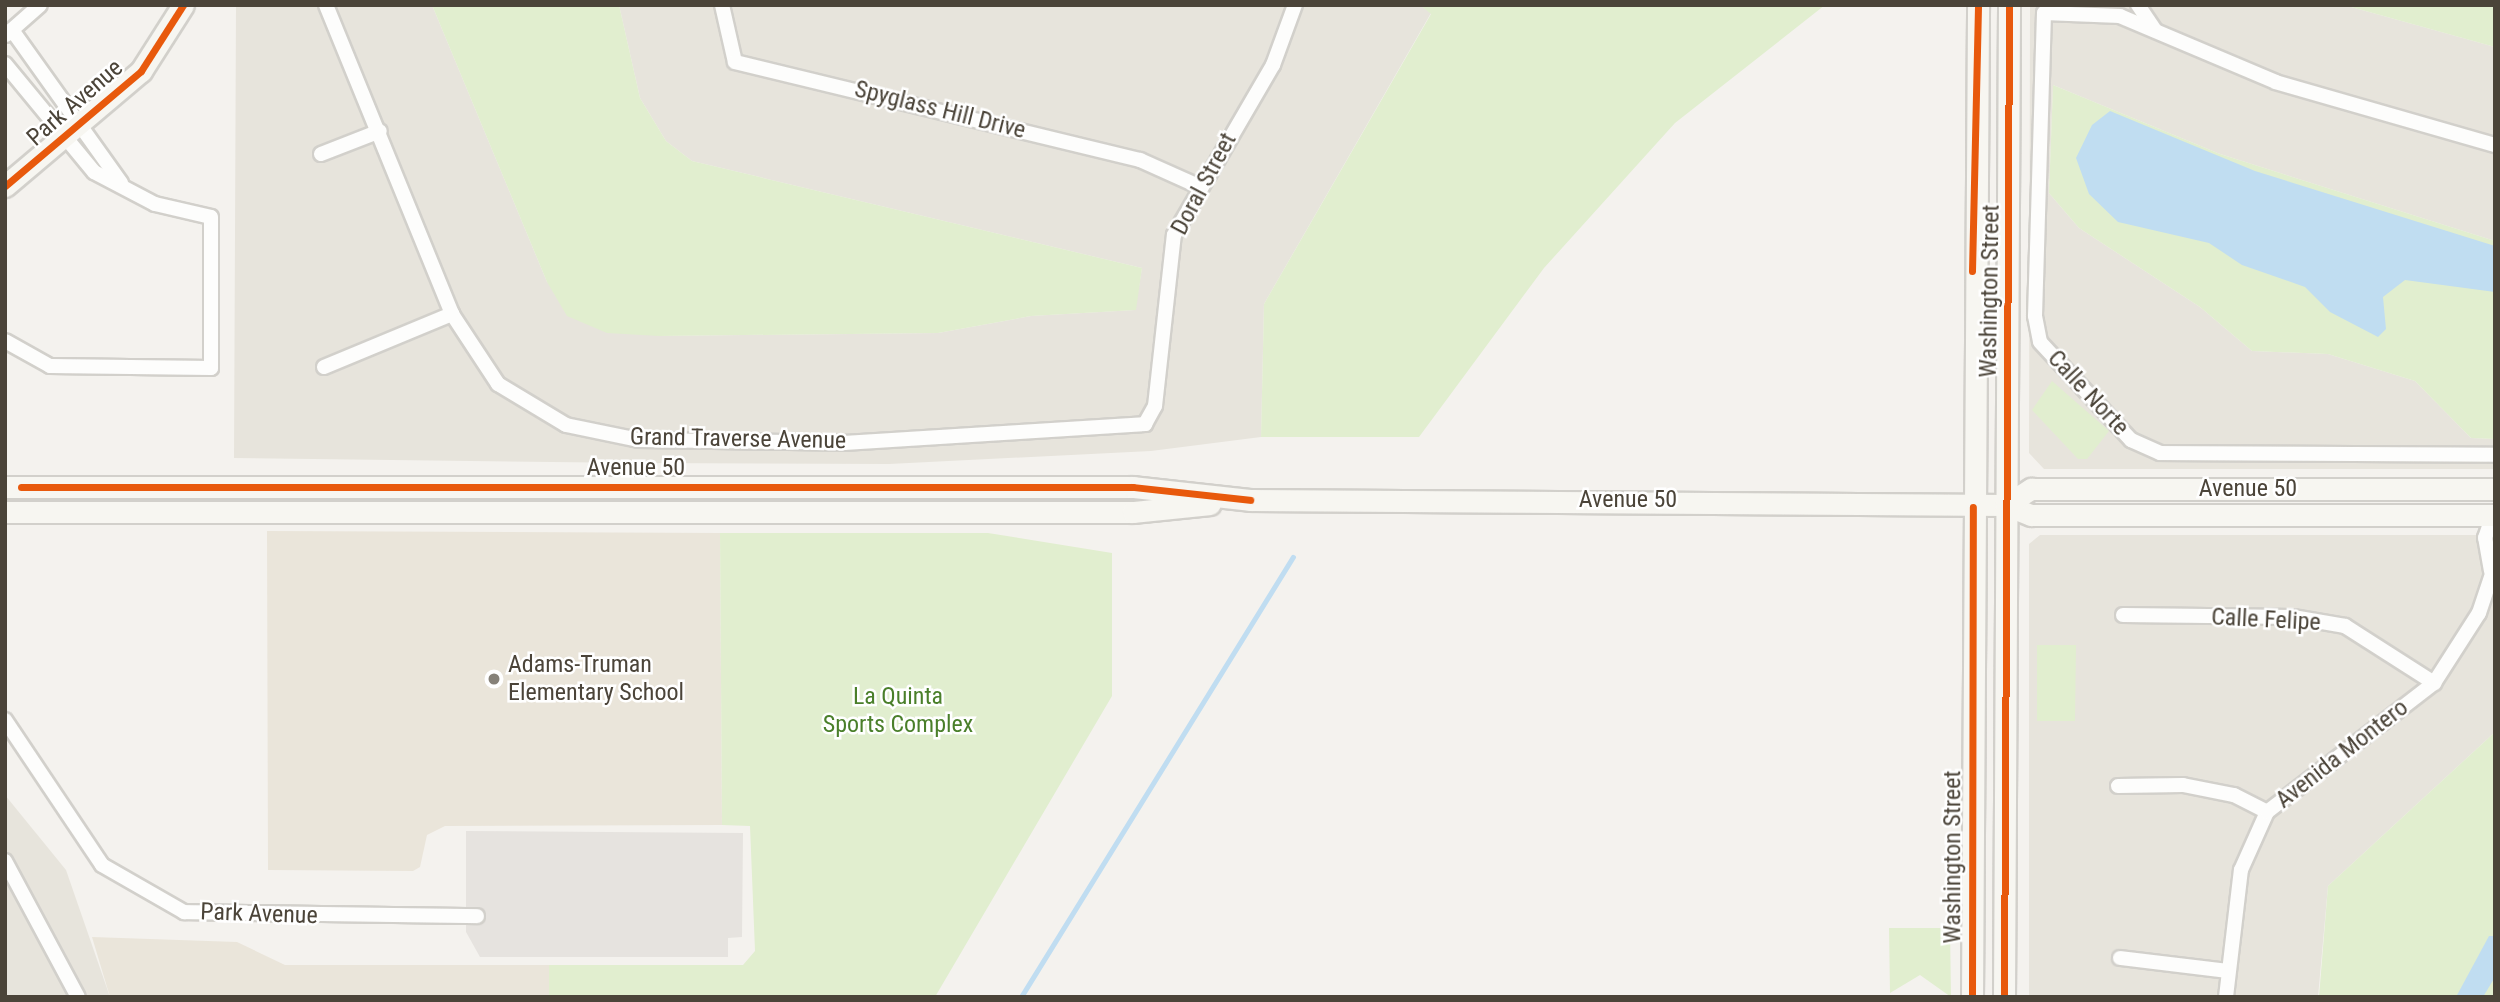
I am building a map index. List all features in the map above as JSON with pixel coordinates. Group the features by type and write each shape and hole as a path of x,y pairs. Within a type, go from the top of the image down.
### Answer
{"main road":[{"name":"Park Avenue","path":"5,186 66,141 141,71 183,5"},
{"name":"Washington Street","path":"1972,997 1978,5"},
{"name":"Washington Street","path":"2004,997 2009,5"},
{"name":"Avenue 50","path":"5,487 1133,487 1250,500 1973,507 2006,505 2031,515 2494,517"},
{"name":"Avenue 50","path":"2006,505 2031,489 2494,489"},
{"name":"Avenue 50","path":"5,512 1133,512 1250,500"}],"street":[{"path":"40,5 9,33 82,126 121,183"},
{"name":"Grand Traverse Avenue","path":"326,5 380,131 452,314 498,384 566,425 639,440 844,443 1134,428 1152,417"},
{"name":"Spyglass Hill Drive","path":"722,5 735,62 1140,160 1198,186"},
{"name":"Doral Street","path":"1152,417 1168,257 1198,186 1273,65 1295,5"},
{"path":"2138,5 2155,31"},
{"name":"Calle Norte","path":"2495,145 2276,82 2120,16 2043,13 2035,316 2040,342 2131,440 2160,453 2495,455"},
{"path":"5,64 94,172 121,183 155,204 211,216 211,368 50,366 5,341"},
{"path":"321,154 380,131"},
{"path":"324,367 452,314"},
{"name":"Avenida Montero","path":"2226,997 2227,971 2242,870 2267,812 2434,684 2479,613 2493,568 2485,538 2494,517 2494,489"},
{"name":"Calle Felipe","path":"2123,615 2293,617 2346,626 2434,684"},
{"name":"Park Avenue","path":"5,720 102,865 184,912 477,916"},
{"path":"2118,786 2183,785 2234,795 2267,812"},
{"path":"5,862 78,997"},
{"path":"2120,958 2227,971"}],"shaded area":[{"path":"236,5 432,5 547,282 659,336 938,333 1031,316 1135,310 1142,268 692,161 666,141 640,98 619,5 1420,5 1431,13 1264,304 1261,437 1151,451 889,464 639,463 234,458"},
{"path":"2030,5 2344,5 2495,47 2495,241 2220,154 2053,85 2049,193 2079,228 2200,307 2252,351 2328,354 2415,381 2471,438 2495,439 2495,469 2044,469 2029,453"},
{"name":"Adams-Truman Elementary School","path":"267,531 720,533 722,825 445,826 427,835 420,867 413,871 268,870"},
{"path":"2040,535 2495,535 2495,732 2328,886 2318,997 2029,997 2029,544"},
{"path":"5,795 66,870 110,997 5,997"},
{"path":"466,831 743,833 742,937 728,938 728,957 480,957 466,932"},
{"path":"92,937 237,942 285,965 549,965 549,997 110,997"}],"green space":[{"path":"432,5 619,5 640,98 666,141 692,161 1142,268 1136,310 1031,316 938,333 659,336 607,333 567,316 547,282"},
{"path":"1420,5 1825,5 1675,123 1544,268 1419,437 1261,437 1264,304 1431,14"},
{"path":"2344,5 2495,5 2495,47"},
{"path":"2053,85 2220,154 2495,241 2495,439 2471,438 2415,381 2328,354 2252,351 2200,307 2079,228 2049,193"},
{"path":"2052,381 2109,431 2087,459 2078,459 2032,410"},
{"name":"La Quinta Sports Complex","path":"720,533 988,533 1112,553 1112,696 935,997 549,997 549,965 743,965 755,951 750,826 722,825"},
{"path":"2037,645 2076,645 2075,721 2037,721"},
{"path":"2495,732 2495,997 2319,997 2328,886"},
{"path":"1889,928 1950,928 1951,997 1920,975 1890,993"}],"water":[{"path":"2110,111 2255,171 2495,246 2495,292 2405,280 2383,297 2386,329 2378,337 2330,312 2305,287 2242,265 2209,243 2118,222 2089,194 2076,158 2092,125"},
{"path":"2489,936 2495,936 2495,977 2483,997 2456,997"}],"waterway":[{"path":"1021,997 1293,557"}],"cycle path":[{"path":"5,186 141,71 183,5"},
{"path":"1972,271 1978,5"},
{"path":"2004,997 2009,5"},
{"path":"21,487 1133,487 1250,500"},
{"path":"1972,997 1973,507"}],"place":[{"name":"Adams-Truman Elementary School","path":"494,679"}]}
